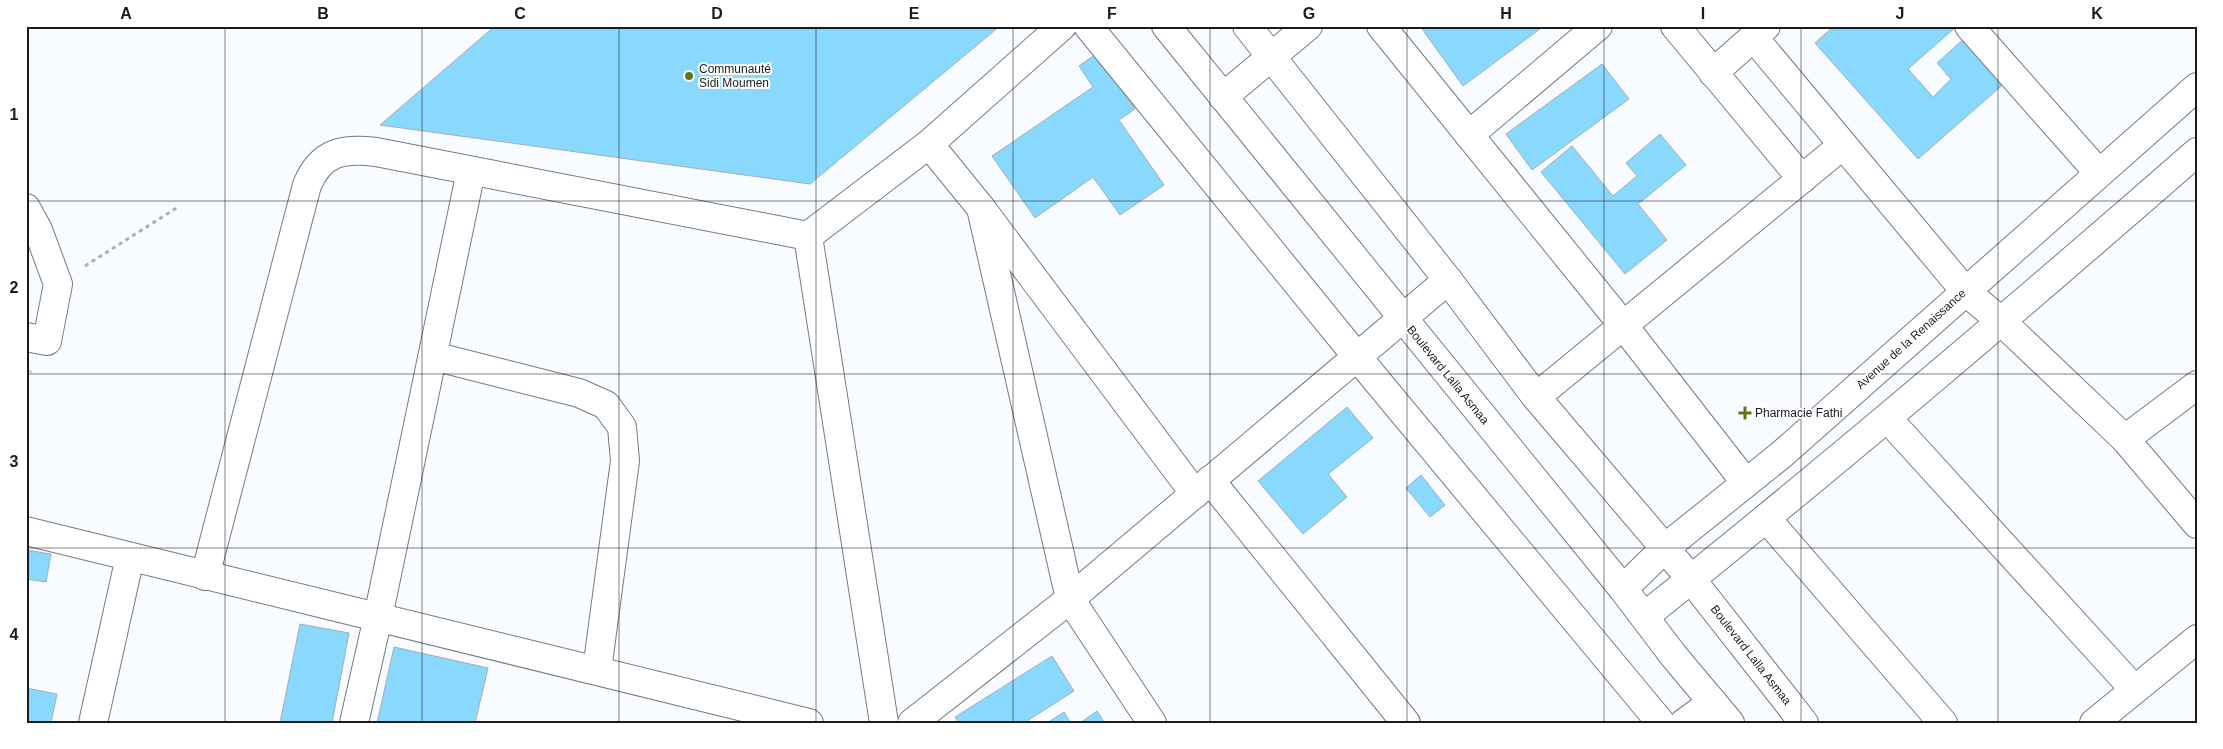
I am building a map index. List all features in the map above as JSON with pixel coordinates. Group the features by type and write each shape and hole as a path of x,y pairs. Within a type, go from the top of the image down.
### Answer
{"street":[{"path":"205,576 307,185 314,169 336,152 355,149 808,236 929,144 1062,26"},
{"path":"1088,26 1358,358 1661,723"},
{"name":"Boulevard Lalla Asmaa","path":"1166,26 1645,616 1673,655 1730,723"},
{"name":"Boulevard Lalla Asmaa","path":"1247,26 1448,280 1536,397 1692,579 1804,723"},
{"path":"1223,97 1308,26"},
{"path":"1381,26 1623,325 1746,483"},
{"path":"1469,135 1598,26"},
{"path":"1675,26 1802,178"},
{"path":"1969,26 2098,172"},
{"path":"1713,73 1760,32 1842,145 1965,291 2002,322 2125,439 2197,524"},
{"name":"Avenue de la Renaissance","path":"1623,589 1665,548 1781,455 2098,172 2197,87"},
{"path":"929,144 1202,487 1406,723"},
{"path":"1536,397 1842,145"},
{"path":"1645,616 1888,419 2197,152"},
{"path":"354,723 471,171"},
{"path":"26,208 38,230 58,284 48,341 26,337"},
{"path":"981,208 1070,598 1152,723"},
{"path":"808,236 884,723"},
{"path":"912,723 1070,598 1358,358 1448,280"},
{"path":"433,356 579,393 606,406 622,427 625,461 597,670"},
{"path":"2125,439 2197,385"},
{"path":"1888,419 2134,689"},
{"path":"1766,518 1943,723"},
{"path":"26,531 809,723"},
{"path":"93,723 130,557"},
{"path":"2094,723 2197,639"},
{"path":"1684,723 1713,702"}],"path":[{"path":"58,284 178,207"}],"building":[{"name":"Communauté Sidi Moumen","path":"495,26 1000,26 810,184 380,125"},
{"path":"1420,26 1544,26 1463,86"},
{"path":"1834,26 1957,26 1908,69 1933,97 1951,79 1937,63 1967,36 2007,81 1918,159 1815,43"},
{"path":"1097,53 1135,109 1119,120 1164,185 1120,215 1093,177 1035,218 992,156 1093,87 1079,66"},
{"path":"1602,64 1629,99 1532,170 1506,134"},
{"path":"1660,134 1686,165 1638,204 1667,240 1625,274 1541,172 1572,146 1613,196 1637,176 1626,163"},
{"path":"1347,407 1373,438 1328,474 1347,497 1303,534 1258,481"},
{"path":"1421,475 1445,505 1430,517 1406,488"},
{"path":"26,550 51,554 46,582 26,579"},
{"path":"300,624 349,633 332,723 280,723"},
{"path":"394,647 488,668 475,723 377,723"},
{"path":"1052,656 1074,691 1027,721 1029,723 959,723 955,717"},
{"path":"26,688 57,694 51,723 26,723"},
{"path":"1097,711 1105,723 1080,723"},
{"path":"1064,712 1071,723 1047,723"}],"place":[{"name":"Communauté Sidi Moumen","path":"689,76"},
{"name":"Pharmacie Fathi","path":"1745,413"}]}
